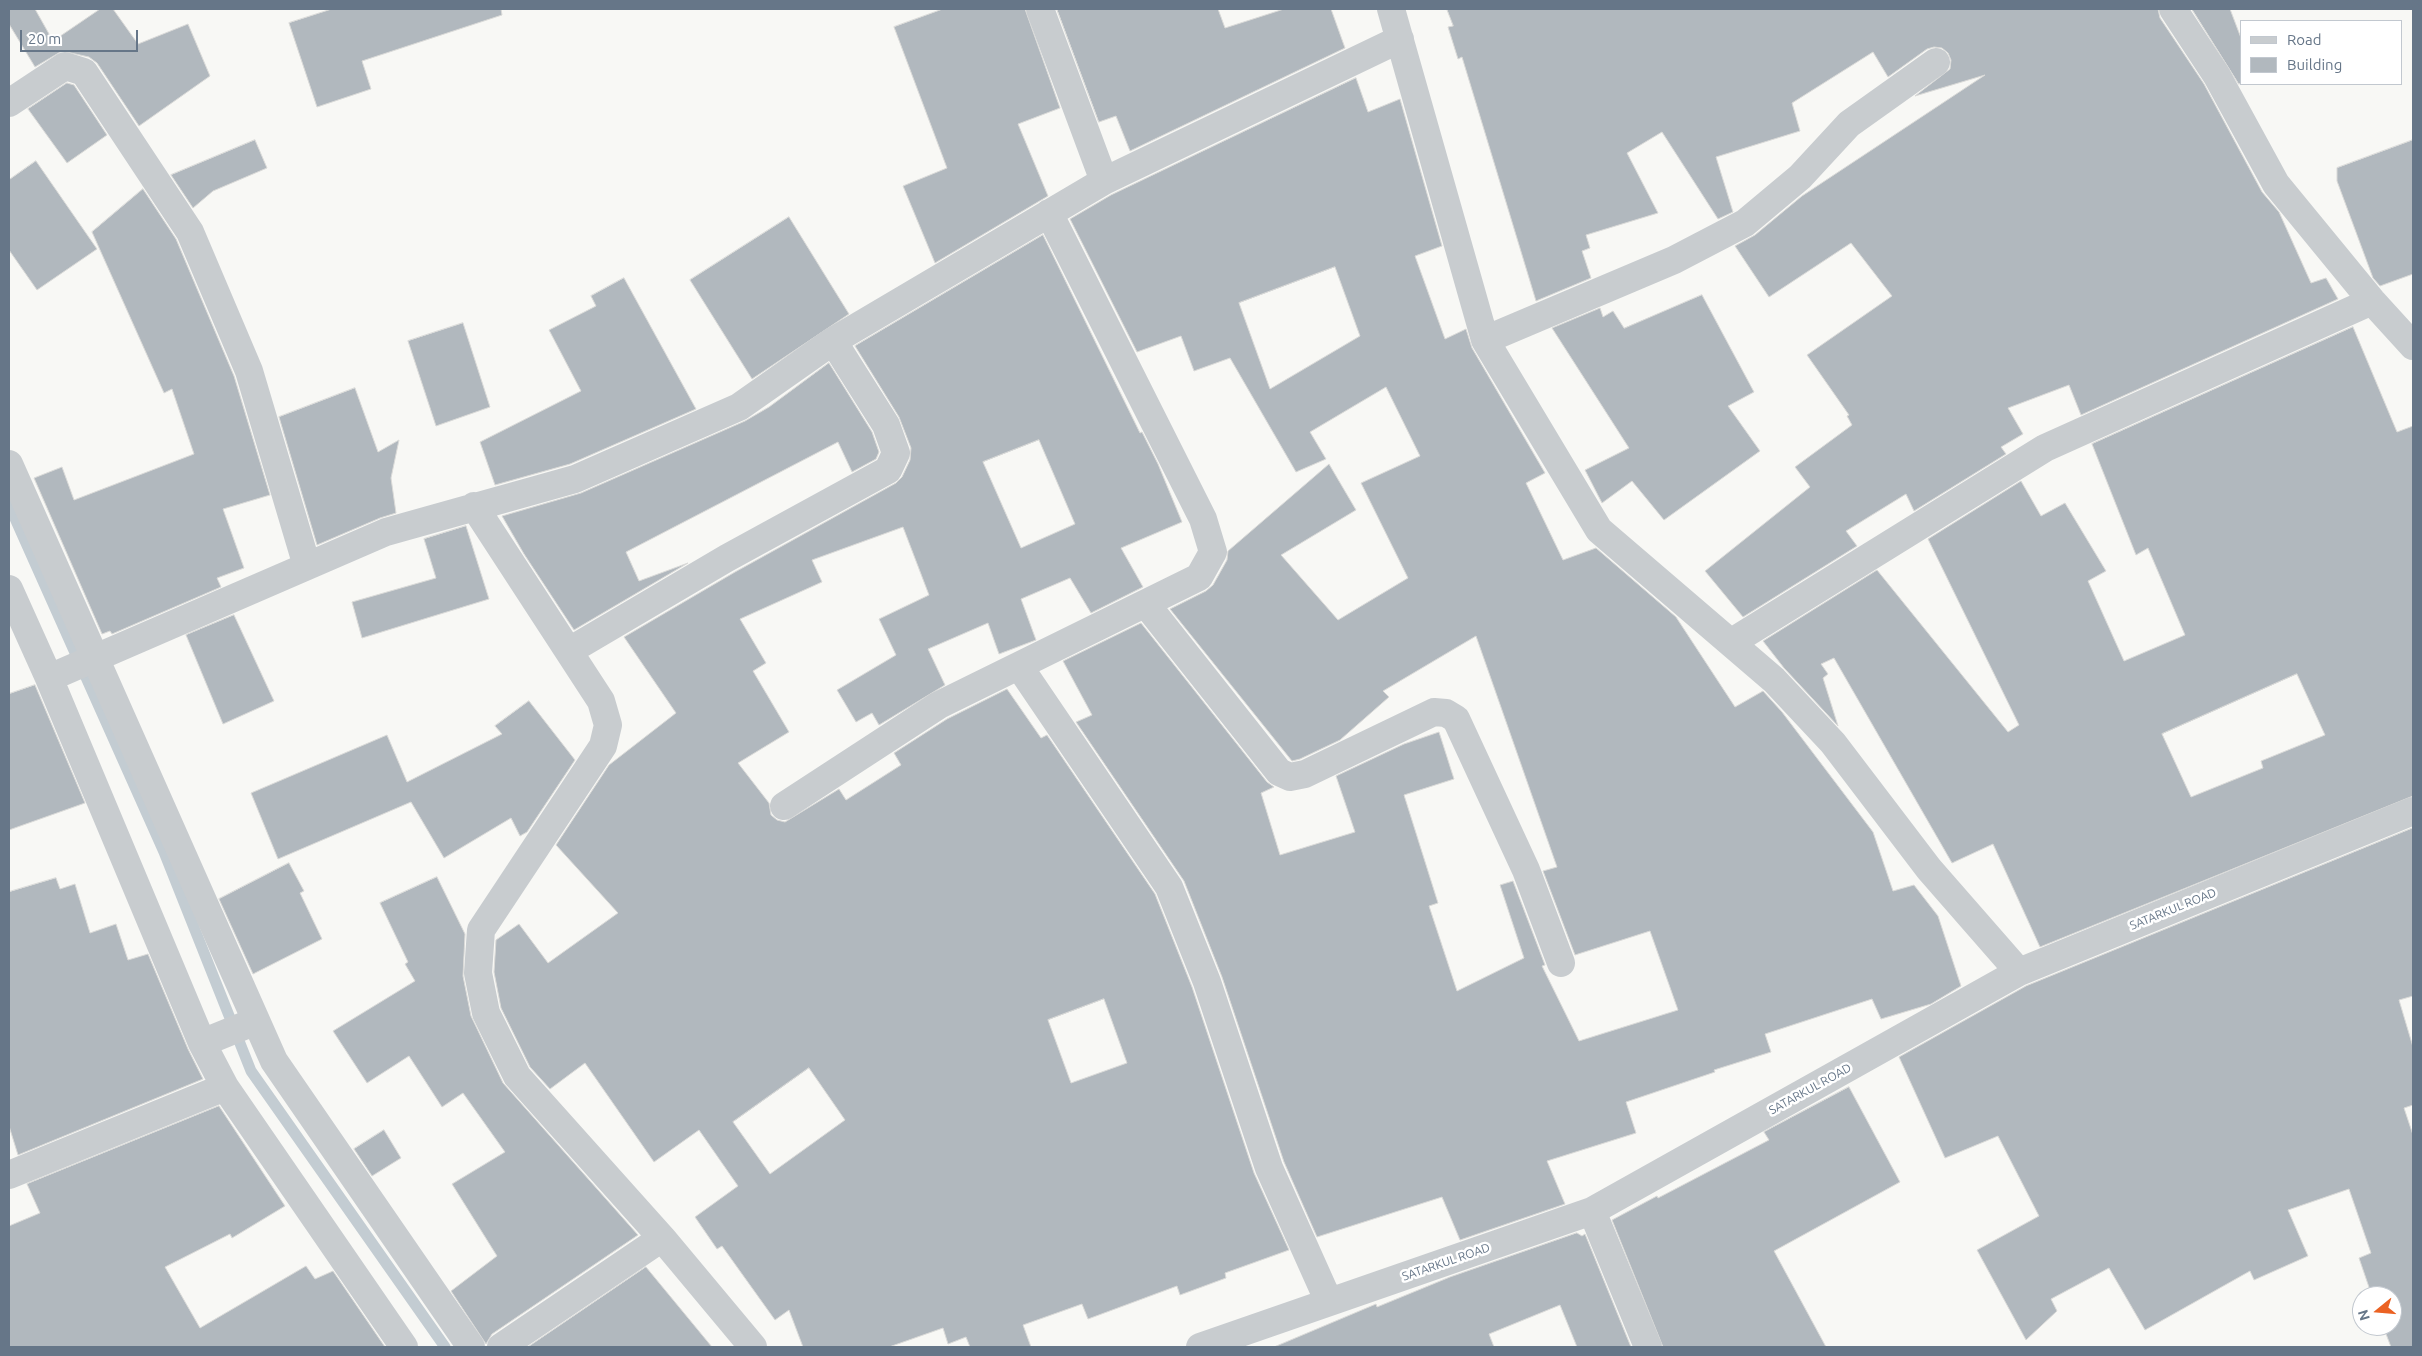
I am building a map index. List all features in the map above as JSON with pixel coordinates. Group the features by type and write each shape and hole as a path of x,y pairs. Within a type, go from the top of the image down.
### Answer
{"street":[{"path":"1040,9 1104,181"},
{"path":"1391,9 1486,340 1599,530 1732,642 1774,680 1833,743 1929,869 2019,972"},
{"path":"2173,9 2217,76 2276,184 2372,301 2413,346"},
{"path":"49,678 386,532 575,479 739,407 833,341 1104,181 1400,39"},
{"path":"1486,340 1674,260 1745,224 1800,176 1849,124 1936,62"},
{"path":"9,103 65,66 84,72 190,232 248,371 307,566"},
{"path":"784,806 939,705 1199,577 1213,552 1203,519 1049,213"},
{"path":"1732,642 2045,448 2372,301"},
{"path":"569,651 727,558 888,470 896,453 886,425 833,341"},
{"path":"9,464 97,658 274,1061 471,1347"},
{"path":"474,506 601,701 608,725 603,746 481,930 478,973 486,1013 517,1076 662,1238 753,1347"},
{"path":"9,589 49,678 202,1044 225,1087 404,1347"},
{"path":"1146,604 1279,772 1290,777 1305,774 1434,712 1446,712 1456,719 1526,870 1561,963"},
{"path":"1019,666 1169,887 1206,982 1269,1168 1329,1302"},
{"name":"SATARKUL ROAD","path":"1200,1347 1592,1211 2019,972 2413,811"},
{"path":"202,1044 256,1021"},
{"path":"9,1175 225,1087"},
{"path":"1592,1211 1648,1347"},
{"path":"501,1347 662,1238"}],"building":[{"path":"9,9 35,9 53,41 100,9 113,9 138,44 188,24 210,76 139,126 97,63 89,57 62,51 35,67 9,24"},
{"path":"332,9 501,9 502,15 362,61 371,89 317,107 289,23"},
{"path":"943,9 1025,9 1060,108 1018,124 1048,196 935,263 903,186 947,168 894,27"},
{"path":"1057,9 1218,9 1225,28 1284,9 1331,9 1345,48 1130,151 1116,116 1099,122"},
{"path":"1447,9 2158,9 2160,18 2204,84 2262,192 2279,212 2311,283 2326,278 2338,299 2081,415 2069,385 2008,408 2023,434 2001,447 2006,454 1914,511 1906,494 1846,531 1857,546 1743,617 1705,571 1810,487 1795,467 1852,425 1847,416 1849,415 1807,355 1892,296 1851,243 1769,297 1735,246 1755,235 1802,196 1985,75 1915,96 1950,69 1951,60 1948,53 1942,48 1934,47 1927,49 1888,77 1873,52 1792,103 1800,131 1716,157 1733,212 1718,219 1662,132 1627,153 1658,213 1586,235 1590,248 1582,251 1591,278 1536,301 1462,57 1458,59 1448,27 1453,26"},
{"path":"2192,9 2230,9 2240,35 2239,84"},
{"path":"1356,78 1368,112 1400,99 1442,246 1415,256 1445,339 1466,329 1472,348 1545,473 1526,483 1563,560 1596,548 1676,617 1735,707 1763,691 1782,712 1873,832 1893,891 1914,885 1938,916 1961,986 1931,1004 1881,1019 1872,999 1765,1034 1771,1052 1714,1070 1715,1072 1626,1102 1636,1133 1547,1161 1565,1204 1460,1240 1442,1197 1317,1237 1284,1162 1222,977 1184,881 1076,722 1092,715 1063,661 1141,623 1267,782 1274,787 1261,793 1280,855 1355,832 1336,776 1404,744 1439,732 1454,779 1404,795 1438,903 1429,906 1457,991 1524,958 1500,885 1513,881 1545,965 1542,966 1579,1041 1678,1010 1650,931 1575,955 1543,871 1557,867 1476,636 1383,691 1389,697 1340,740 1292,761 1170,609 1206,591 1213,585 1227,560 1228,551 1329,464 1356,510 1281,555 1338,620 1408,578 1361,483 1420,456 1386,387 1310,432 1326,459 1296,472 1230,358 1194,371 1181,336 1137,352 1070,219 1111,195","holes":["1335,267 1360,336 1270,389 1239,303"]},
{"path":"67,83 74,85 107,135 67,163 28,109"},
{"path":"255,140 267,168 213,191 193,208 171,175"},
{"path":"2413,140 2413,274 2380,286 2373,278 2337,181 2337,168"},
{"path":"36,161 97,249 37,290 9,250 9,180"},
{"path":"143,189 176,239 234,376 270,495 223,509 244,568 217,578 221,587 112,634 110,631 102,634 34,478 62,467 74,500 194,454 172,389 164,393 92,232"},
{"path":"789,217 849,314 752,379 690,280"},
{"path":"1043,235 1140,433 1142,432 1158,464 1182,522 1121,548 1143,587 1091,613 1070,578 1021,599 1036,640 999,654 988,623 928,649 945,685 879,725 872,713 856,722 837,690 896,655 879,619 929,595 903,527 812,560 822,582 740,619 766,663 753,671 789,732 738,763 769,803 771,815 777,820 785,822 839,789 846,800 901,765 894,753 947,719 1007,689 1041,738 1047,735 1155,894 1192,987 1254,1173 1289,1250 1225,1273 1226,1278 1180,1295 1177,1286 1088,1319 1082,1304 1023,1325 1031,1347 970,1347 966,1337 948,1344 943,1328 889,1347 803,1347 789,1310 775,1320 722,1246 717,1249 695,1217 738,1186 699,1130 654,1162 585,1063 550,1089 530,1067 501,1008 494,972 496,940 519,924 548,963 618,913 556,845 609,765 676,713 624,637 735,572 896,483 902,477 910,460 911,448 899,417 855,346","holes":["1039,440 1075,524 1021,548 983,462","1104,999 1127,1063 1071,1083 1048,1020","809,1068 845,1120 770,1174 733,1122"]},
{"path":"624,278 696,409 570,464 495,485 480,442 581,391 549,330 596,306 591,296"},
{"path":"1702,295 1754,392 1728,406 1760,451 1664,520 1632,481 1602,503 1585,470 1629,448 1552,328 1600,308 1603,317 1613,311 1624,328"},
{"path":"463,323 490,407 436,426 408,341"},
{"path":"2353,327 2397,432 2413,426 2413,796 2040,947 1993,844 1952,863 1834,658 1821,664 1828,674 1823,678 1838,726 1784,668 1763,641 1877,570 2008,732 2019,725 1928,539 2021,481 2041,516 2065,503 2106,571 2088,581 2124,661 2185,635 2148,548 2136,555 2092,444","holes":["2297,674 2325,735 2261,761 2263,768 2191,797 2162,734"]},
{"path":"829,363 872,432 879,452 876,459 852,472 838,442 626,552 639,581 688,563 574,630 524,554 502,516 581,493 745,421 769,407"},
{"path":"355,388 378,452 399,440 391,478 396,513 317,545 279,417"},
{"path":"466,526 489,599 362,638 352,602 436,578 424,539"},
{"path":"234,615 274,701 223,724 186,635"},
{"path":"35,685 85,803 9,830 9,694"},
{"path":"529,701 575,760 527,832 520,836 511,818 444,858 411,802 278,859 251,793 387,735 407,782 502,734 495,726"},
{"path":"2413,828 2413,996 2399,1000 2413,1047 2413,1105 2404,1108 2413,1135 2413,1347 2391,1347 2387,1336 2402,1336 2402,1286 2369,1286 2359,1258 2371,1253 2349,1189 2288,1210 2308,1256 2254,1280 2250,1271 2145,1330 2109,1268 2051,1299 2057,1311 2026,1340 1977,1250 2039,1216 1998,1136 1945,1158 1899,1057 2026,986"},
{"path":"289,863 304,891 300,893 322,939 253,974 219,899"},
{"path":"437,877 465,934 463,976 471,1016 503,1083 638,1235 492,1334 486,1344 451,1291 497,1256 452,1184 505,1152 463,1093 442,1107 409,1056 367,1083 333,1031 415,981 405,964 408,962 380,903"},
{"path":"56,878 60,889 75,884 90,933 116,924 128,960 148,954 188,1049 203,1079 18,1155 9,1126 9,892"},
{"path":"1849,1087 1900,1182 1774,1251 1826,1347 1663,1347 1612,1220 1769,1140 1764,1132"},
{"path":"219,1106 285,1206 232,1238 230,1234 165,1267 200,1328 306,1266 315,1279 333,1271 385,1347 9,1347 9,1226 40,1213 27,1184"},
{"path":"384,1130 401,1158 372,1176 354,1149"},
{"path":"1577,1233 1582,1236 1585,1234 1631,1347 1577,1347 1560,1305 1489,1334 1494,1347 1274,1347 1376,1304 1377,1307 1450,1277"},
{"path":"646,1267 712,1347 528,1347"}],"waterway":[{"path":"9,505 164,852 251,1071 445,1347"}]}
